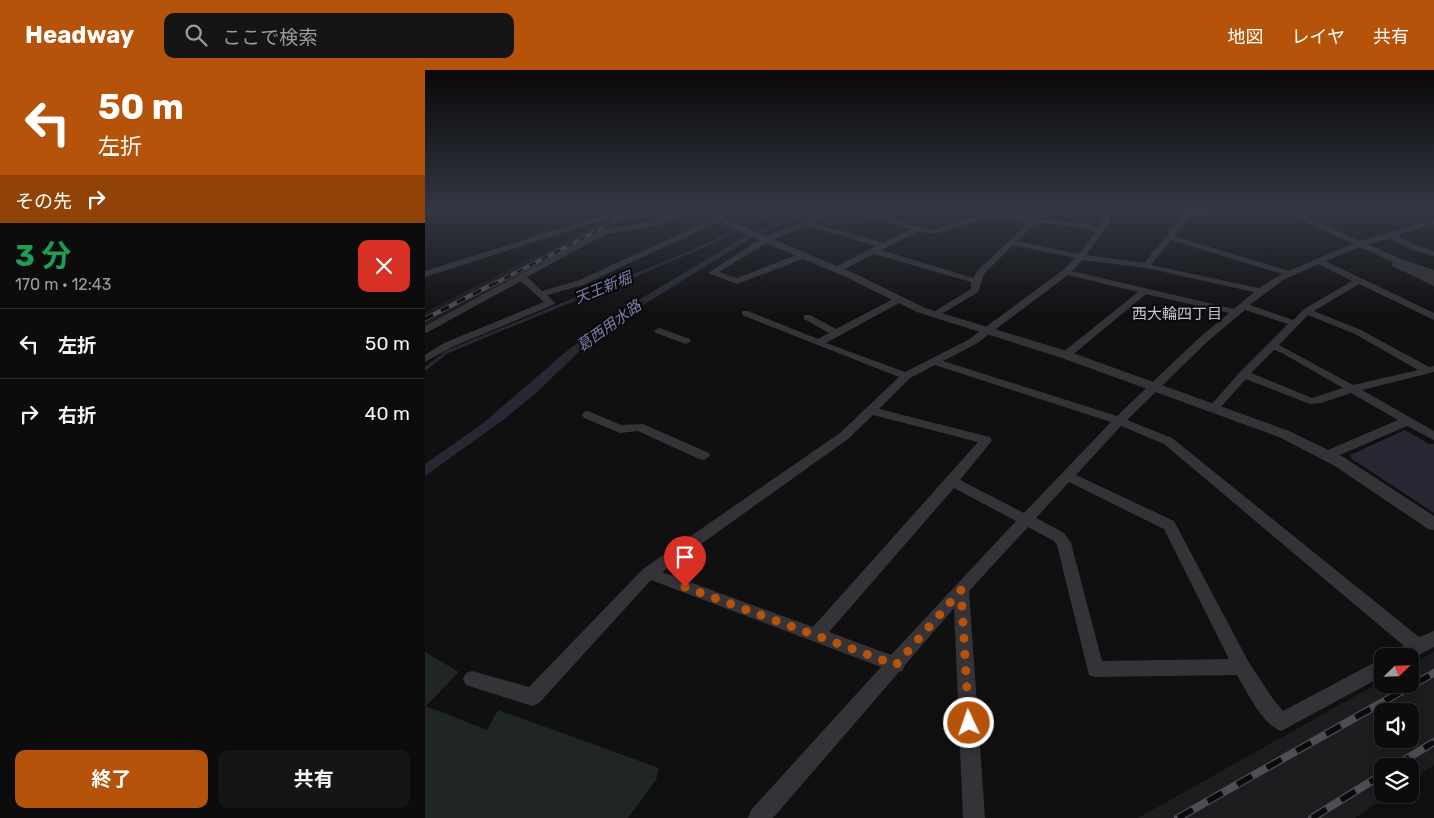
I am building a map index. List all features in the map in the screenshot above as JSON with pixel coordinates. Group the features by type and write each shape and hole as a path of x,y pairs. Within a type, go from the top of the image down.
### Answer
{"street":[{"path":"425,274 518,245"},
{"path":"425,330 580,245"},
{"path":"540,294 580,282 662,245"},
{"path":"740,245 712,273 737,281 802,256"},
{"path":"776,245 836,270 935,316 1066,356 1267,427 1328,455 1434,524"},
{"path":"935,316 975,290 976,281 981,273 1011,245"},
{"path":"1022,245 1081,257 1146,266 1261,291"},
{"path":"472,679 531,696 648,573 844,436 872,411 906,376 936,362 989,331 1066,272 1090,245"},
{"path":"1146,266 1163,245"},
{"path":"1195,245 1290,274"},
{"path":"759,818 961,590 1154,386 1261,291 1318,260 1357,245"},
{"path":"1361,245 1434,278"},
{"path":"1414,245 1434,253"},
{"path":"836,270 883,246"},
{"path":"874,250 976,281"},
{"path":"1318,260 1434,318"},
{"path":"1396,261 1434,273"},
{"path":"1396,261 1395,264 1401,268 1434,283"},
{"path":"1066,272 1239,309 1294,324"},
{"path":"425,359 448,345 550,303 521,276"},
{"path":"1214,408 1243,374 1274,346 1307,311 1353,283 1360,281"},
{"path":"1066,356 1145,290"},
{"path":"818,343 898,300"},
{"path":"1307,311 1358,332 1431,369"},
{"path":"745,313 906,376"},
{"path":"807,318 836,333"},
{"path":"659,331 686,341"},
{"path":"1274,346 1286,351 1434,436"},
{"path":"936,362 1119,421 1168,441 1418,647 1434,638"},
{"path":"1243,374 1310,401 1317,401 1351,388 1431,369"},
{"path":"815,636 986,440 872,411"},
{"path":"588,415 620,429 639,427 704,456"},
{"path":"1328,455 1407,421"},
{"path":"1067,476 1169,525 1242,667 1266,705 1281,722 1374,671"},
{"path":"952,481 1059,537 1063,543 1095,669 1242,667"},
{"path":"648,573 896,665"},
{"path":"961,590 974,818"}],"shaded area":[{"path":"557,245 576,245 425,327 425,312"},
{"path":"425,652 459,672 426,706 487,730 498,710 659,768 656,780 628,818 425,818"},
{"path":"1434,652 1434,765 1419,775 1419,758 1374,758 1374,803 1378,803 1355,818 1138,818 1374,685 1374,693 1419,693 1419,660"}],"water":[{"name":"葛西用水路","path":"730,245 740,245 622,318 583,348 535,394 503,420 425,476 425,464 482,424 568,350 619,312"},
{"path":"1405,430 1429,444 1434,444 1434,513 1352,459 1350,455"}],"waterway":[{"name":"天王新堀","path":"611,285 706,245"},
{"name":"天王新堀","path":"425,369 447,352 614,283"}],"railway":[{"path":"492,285 570,245"},
{"path":"425,319 495,283"},
{"path":"1178,818 1434,673"},
{"path":"1408,758 1434,742"},
{"path":"1312,818 1374,780"}],"district":[{"name":"西大輪四丁目","path":"1177,314"}],"route":[{"path":"685,587 896,665 961,590 969,723"}]}
